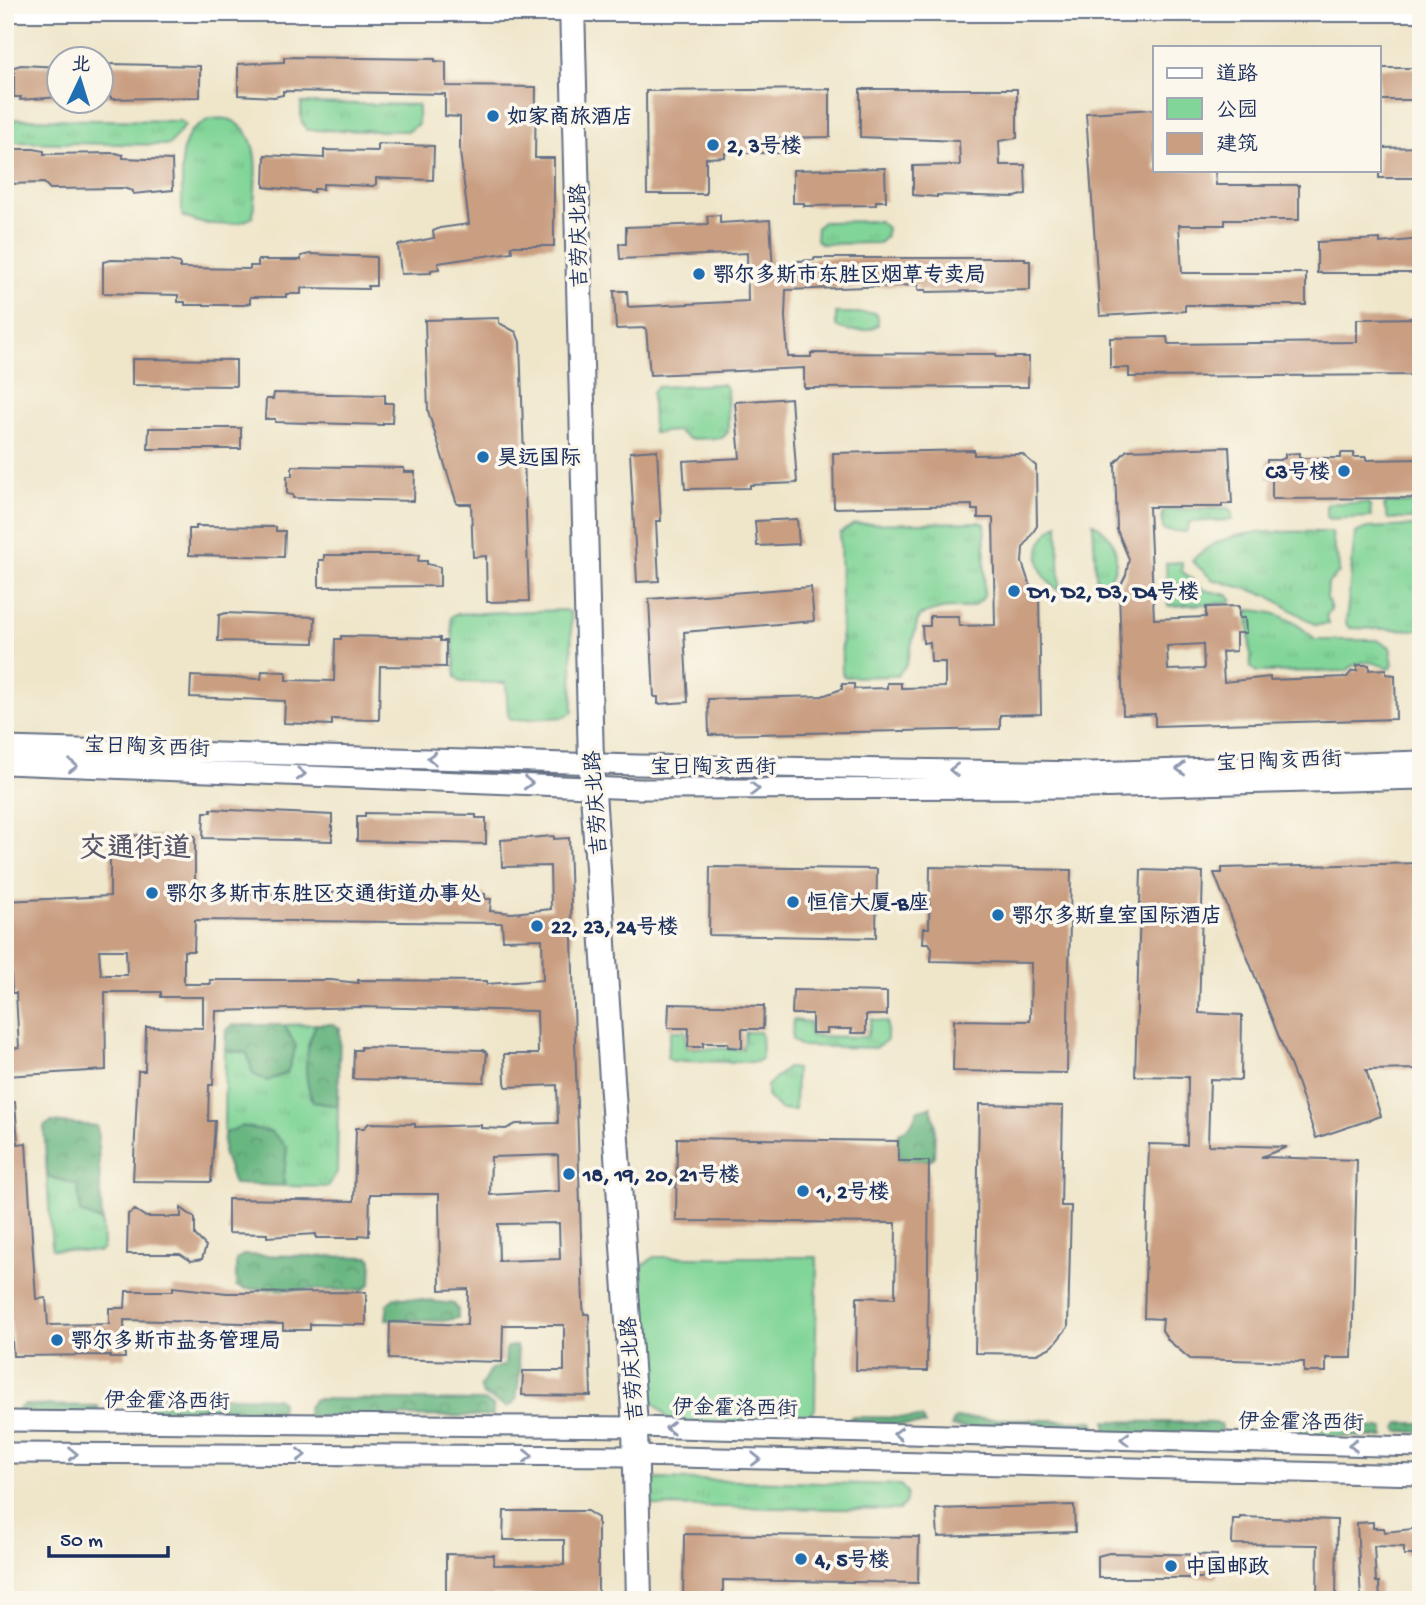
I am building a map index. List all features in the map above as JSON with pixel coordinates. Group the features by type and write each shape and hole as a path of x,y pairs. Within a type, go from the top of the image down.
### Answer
{"main road":[{"name":"吉劳庆北路","path":"572,7 592,774 635,1427 639,1600"},
{"path":"5,9 1421,9"}],"street":[{"name":"宝日陶亥西街","path":"5,747 592,774 638,789 1089,788 1421,779"},
{"name":"宝日陶亥西街","path":"5,764 592,774 1090,772 1421,761"},
{"name":"伊金霍洛西街","path":"5,1421 635,1427 1421,1447"},
{"path":"5,1454 636,1456 1421,1475"}],"green space":[{"path":"301,103 418,105 418,124 409,131 307,130 301,120"},
{"path":"224,118 242,127 254,149 256,177 253,217 246,221 218,224 199,222 182,216 182,152 190,132 209,119"},
{"path":"11,121 181,121 185,125 169,145 15,142 11,140"},
{"path":"879,221 887,228 885,238 879,243 822,244 816,240 817,227 823,222"},
{"path":"836,313 874,313 878,317 878,325 863,330 846,330 836,326"},
{"path":"723,384 727,389 728,432 722,438 689,439 677,431 653,433 652,392 657,387"},
{"path":"1329,503 1367,503 1370,505 1371,517 1329,519 1326,517 1326,506"},
{"path":"1387,503 1421,503 1421,519 1388,519 1384,506"},
{"path":"1166,510 1232,510 1232,520 1190,522 1186,532 1163,530 1162,513"},
{"path":"1093,523 1110,538 1116,556 1112,575 1097,591"},
{"path":"854,524 985,524 984,596 980,601 970,607 942,609 919,616 906,665 897,676 845,677 842,674 840,533"},
{"path":"1058,524 1060,591 1044,576 1039,558 1043,540"},
{"path":"1413,526 1421,531 1421,630 1349,628 1346,623 1355,533 1367,528"},
{"path":"1332,532 1339,573 1328,583 1327,598 1331,609 1326,616 1329,624 1316,625 1267,595 1212,579 1192,561 1206,549 1239,535"},
{"path":"1182,562 1182,571 1204,590 1228,595 1232,600 1230,603 1168,606 1166,563"},
{"path":"565,610 571,613 573,712 564,717 511,720 508,715 506,683 460,682 456,677 451,618 455,614"},
{"path":"1248,610 1267,612 1284,618 1301,627 1315,640 1377,640 1390,647 1393,665 1390,669 1367,662 1357,664 1346,671 1257,672 1251,668"},
{"path":"871,1019 887,1022 887,1040 875,1048 801,1046 792,1040 793,1020 810,1022 810,1036 867,1037"},
{"path":"316,1024 308,1045 313,1102 338,1106 337,1172 328,1187 283,1186 287,1147 224,1134 225,1050 247,1053 253,1074 287,1073 296,1046 284,1025"},
{"path":"316,1024 332,1024 340,1028 338,1106 313,1102 307,1082 306,1063"},
{"path":"233,1025 284,1025 296,1046 287,1073 267,1081 253,1074 247,1053 225,1050 226,1030"},
{"path":"671,1031 685,1031 687,1048 743,1049 746,1032 761,1032 762,1058 757,1062 672,1061 667,1057"},
{"path":"787,1068 796,1069 795,1110 780,1110 767,1096 767,1086"},
{"path":"931,1107 935,1123 934,1157 929,1161 898,1161 898,1134 911,1125 918,1110"},
{"path":"51,1122 97,1126 102,1222 80,1212 78,1185 47,1176 44,1126"},
{"path":"241,1126 272,1132 287,1147 283,1186 234,1184 223,1152 224,1134"},
{"path":"47,1176 79,1185 80,1212 102,1222 103,1249 99,1252 52,1249"},
{"path":"243,1255 369,1257 372,1260 371,1283 363,1290 245,1289 236,1286 236,1260"},
{"path":"654,1257 817,1257 815,1409 804,1425 670,1421 643,1390 642,1266"},
{"path":"396,1297 454,1304 458,1310 458,1318 443,1321 386,1319 388,1303"},
{"path":"516,1346 520,1369 516,1401 507,1407 483,1395 480,1387 491,1369 505,1365 506,1347"},
{"path":"137,1394 276,1398 281,1401 280,1414 131,1415 131,1399"},
{"path":"315,1399 486,1401 493,1406 493,1416 308,1417 308,1407"},
{"path":"24,1405 98,1406 99,1415 18,1416 19,1408"},
{"path":"851,1417 922,1418 925,1425 848,1424"},
{"path":"955,1418 1094,1421 1096,1429 1091,1435 951,1427"},
{"path":"1106,1421 1216,1423 1221,1424 1221,1437 1106,1435"},
{"path":"1399,1423 1421,1423 1421,1432 1399,1432 1396,1428"},
{"path":"1257,1425 1384,1428 1384,1437 1254,1436"},
{"path":"657,1479 900,1485 907,1492 905,1504 899,1510 655,1506 648,1500 649,1485"}],"building":[{"path":"284,57 435,59 446,62 446,86 536,87 535,158 554,158 554,246 511,246 512,252 438,263 439,269 431,270 431,273 401,274 398,245 434,238 433,231 440,228 469,224 460,152 460,117 445,116 445,94 283,91 283,95 274,97 238,95 238,64 284,62"},
{"path":"116,64 200,66 200,97 116,99"},
{"path":"46,66 46,98 20,100 21,97 14,97 14,67"},
{"path":"1380,68 1421,68 1421,100 1380,100"},
{"name":"2, 3号楼","path":"830,89 830,137 778,138 779,153 725,153 725,157 706,158 706,194 647,194 646,91"},
{"path":"860,89 1017,89 1017,138 999,141 1000,165 1025,165 1026,194 1015,197 913,195 913,166 960,165 959,141 860,137"},
{"path":"1153,109 1153,172 1215,172 1216,185 1299,185 1299,220 1225,220 1225,225 1179,225 1182,273 1306,273 1306,305 1185,305 1185,311 1100,316 1086,113"},
{"path":"378,144 434,146 433,180 376,178 376,184 373,186 323,184 323,189 314,189 314,192 264,187 265,155 324,158 324,150 378,151"},
{"path":"1421,147 1421,178 1379,178 1382,148"},
{"path":"34,149 44,151 44,154 116,153 123,155 123,158 172,160 173,190 133,194 133,191 123,188 50,189 44,183 7,184 5,151"},
{"path":"885,168 886,201 876,201 876,205 804,206 804,203 793,203 793,170"},
{"path":"720,215 720,223 770,220 773,273 798,272 798,261 814,258 1025,258 1025,261 1030,261 1030,290 926,292 918,290 918,285 786,290 785,317 788,357 811,357 811,353 996,354 996,357 1029,357 1028,387 804,388 804,368 650,375 646,328 616,329 614,291 627,291 628,307 748,301 747,253 620,259 619,244 626,244 626,227 708,224 707,216"},
{"path":"1380,239 1380,243 1421,239 1421,273 1317,273 1317,242"},
{"path":"310,254 376,257 376,286 368,286 368,289 301,288 301,294 286,294 286,297 250,297 250,303 244,305 185,305 185,302 178,302 178,295 103,293 103,262 111,260 170,261 180,263 180,268 250,269 250,266 258,266 258,260 301,260 301,256"},
{"name":"昊远国际","path":"499,318 499,323 516,332 520,342 529,601 487,602 486,556 473,557 471,504 457,504 428,411 425,320"},
{"path":"1421,318 1421,375 1129,377 1129,368 1110,368 1110,338 1167,337 1168,344 1357,342 1357,319"},
{"path":"132,359 236,360 236,386 132,385"},
{"path":"274,393 385,395 385,403 393,403 392,423 275,422 275,419 265,419 266,399 273,399"},
{"path":"791,398 797,483 750,485 750,488 685,489 683,461 740,458 735,402"},
{"path":"149,428 241,428 241,449 148,449"},
{"path":"1229,447 1232,504 1222,504 1222,507 1149,507 1154,619 1206,617 1206,607 1239,606 1239,618 1245,618 1246,633 1236,633 1236,651 1222,652 1224,682 1270,677 1270,680 1347,677 1352,671 1357,671 1357,665 1369,665 1369,670 1386,669 1386,674 1395,675 1396,719 1155,726 1155,714 1123,715 1119,589 1126,575 1129,559 1117,530 1115,463 1127,450","holes":["1203,644 1204,669 1168,670 1167,646"]},
{"path":"657,450 661,521 656,521 659,581 637,582 630,452"},
{"name":"D1, D2, D3, D4号楼","path":"974,450 974,455 1022,454 1036,466 1037,526 1023,548 1022,562 1030,586 1039,595 1041,714 1000,715 1000,729 709,735 708,699 822,696 842,689 842,684 854,684 854,689 887,688 887,683 901,683 901,688 945,687 945,662 931,662 930,642 923,643 922,626 930,626 930,616 958,616 959,626 995,625 993,518 978,518 978,510 972,510 972,505 834,508 833,453"},
{"name":"C3号楼","path":"1299,453 1299,458 1341,458 1341,453 1354,453 1354,457 1366,457 1366,460 1421,459 1421,498 1272,499 1272,479 1267,479 1267,460 1280,460 1285,458 1285,454"},
{"path":"292,466 404,468 404,472 415,472 414,501 293,498 293,495 287,494 287,476 292,476"},
{"path":"797,519 799,544 757,546 755,521"},
{"path":"196,526 276,527 276,531 285,531 284,557 189,555 189,529 196,529"},
{"path":"324,555 419,555 418,561 427,561 427,564 440,567 440,586 319,587 319,560 324,560"},
{"path":"811,587 814,621 684,632 688,702 658,704 658,697 654,697 649,599"},
{"path":"226,613 315,617 314,643 218,641 219,615"},
{"path":"341,636 440,638 440,641 446,641 446,667 380,666 379,720 332,719 332,725 284,723 285,701 190,697 191,676 261,679 262,671 286,672 286,680 334,681 335,639 341,639"},
{"path":"211,809 332,815 332,841 203,838 204,812 211,812"},
{"path":"365,813 476,815 476,818 486,818 486,844 357,841 357,816 365,816"},
{"path":"110,835 195,836 195,893 306,894 306,891 356,894 357,891 464,896 485,894 485,899 491,899 490,911 512,913 551,909 550,866 502,867 501,840 554,836 554,839 569,838 583,1305 584,1314 589,1314 591,1396 522,1395 523,1371 564,1371 564,1325 503,1325 502,1362 389,1359 390,1322 467,1325 468,1289 440,1290 439,1194 370,1194 369,1236 359,1235 359,1238 316,1238 316,1234 267,1237 267,1234 228,1233 228,1199 354,1201 356,1128 364,1128 369,1123 415,1124 415,1127 481,1125 481,1128 506,1129 516,1124 558,1123 557,1085 506,1087 505,1082 504,1054 538,1054 537,1011 361,1007 216,1011 213,1085 209,1085 208,1121 215,1121 211,1182 133,1181 138,1071 145,1071 146,1027 203,1028 203,997 161,997 161,992 105,992 106,1070 5,1076 5,1049 19,1048 16,993 12,993 9,930 5,930 5,901 110,896","holes":["195,920 502,923 503,940 542,939 543,980 487,984 487,981 358,980 358,983 331,980 210,980 211,984 184,984 184,951 194,951","99,950 126,950 127,975 101,975","558,1155 559,1191 490,1195 491,1157","559,1223 560,1259 499,1261 498,1224"]},
{"path":"1421,863 1421,1069 1366,1070 1381,1116 1316,1138 1298,1085 1214,873 1222,873 1222,868"},
{"name":"恒信大厦-B座","path":"710,867 877,869 876,938 709,935"},
{"path":"930,867 1071,870 1067,1073 953,1071 954,1020 1030,1021 1031,963 931,961 932,948 929,943 923,943 924,928 929,928"},
{"path":"1141,870 1203,872 1199,1013 1242,1015 1241,1080 1210,1079 1208,1145 1287,1147 1261,1157 1357,1160 1352,1358 1326,1358 1326,1372 1304,1372 1304,1362 1190,1359 1168,1340 1162,1330 1163,1319 1144,1318 1149,1144 1187,1145 1188,1077 1135,1076"},
{"path":"793,990 887,992 887,1015 866,1015 866,1033 851,1033 852,1029 827,1029 827,1033 812,1033 812,1014 792,1014"},
{"path":"669,1004 764,1006 763,1029 742,1029 742,1048 728,1047 728,1043 703,1043 703,1047 688,1047 689,1028 668,1028"},
{"path":"361,1047 483,1050 487,1053 484,1082 353,1079 354,1050 361,1050"},
{"path":"15,1102 18,1144 26,1143 36,1299 46,1298 48,1325 109,1324 109,1308 125,1308 126,1291 173,1291 173,1287 227,1293 366,1292 366,1325 310,1324 310,1330 283,1330 283,1324 124,1320 125,1358 110,1358 110,1355 13,1356 5,1237 5,1103"},
{"path":"979,1104 1063,1106 1061,1206 1071,1206 1068,1327 1053,1346 1037,1354 975,1353"},
{"name":"1, 2号楼","path":"677,1138 898,1141 898,1161 929,1161 927,1371 856,1370 857,1297 895,1298 896,1223 676,1221"},
{"path":"181,1208 195,1218 195,1235 206,1246 202,1259 191,1261 180,1254 127,1254 128,1214 135,1210 146,1217 181,1217"},
{"path":"1074,1505 1075,1532 938,1537 936,1509"},
{"path":"504,1511 587,1511 598,1518 598,1596 493,1595 493,1600 446,1600 446,1554 494,1555 493,1565 564,1565 564,1540 503,1540"},
{"path":"1233,1519 1337,1520 1336,1600 1317,1600 1318,1545 1232,1544"},
{"path":"1373,1522 1373,1528 1384,1528 1385,1532 1421,1528 1421,1555 1404,1555 1404,1547 1374,1546 1380,1600 1361,1600 1357,1523"},
{"name":"4, 5号楼","path":"684,1534 919,1537 918,1583 723,1580 723,1600 683,1600"},
{"path":"1109,1553 1217,1555 1217,1578 1098,1578 1098,1556"}],"place":[{"name":"如家商旅酒店","path":"493,116"},
{"name":"2, 3号楼","path":"713,145"},
{"name":"鄂尔多斯市东胜区烟草专卖局","path":"699,274"},
{"name":"昊远国际","path":"483,457"},
{"name":"C3号楼","path":"1344,471"},
{"name":"D1, D2, D3, D4号楼","path":"1014,591"},
{"name":"鄂尔多斯市东胜区交通街道办事处","path":"152,893"},
{"name":"恒信大厦-B座","path":"793,902"},
{"name":"鄂尔多斯皇室国际酒店","path":"998,915"},
{"name":"22, 23, 24号楼","path":"537,926"},
{"name":"18, 19, 20, 21号楼","path":"569,1174"},
{"name":"1, 2号楼","path":"803,1191"},
{"name":"鄂尔多斯市盐务管理局","path":"57,1340"},
{"name":"4, 5号楼","path":"801,1559"},
{"name":"中国邮政","path":"1171,1566"}],"district":[{"name":"交通街道","path":"135,846"}]}
